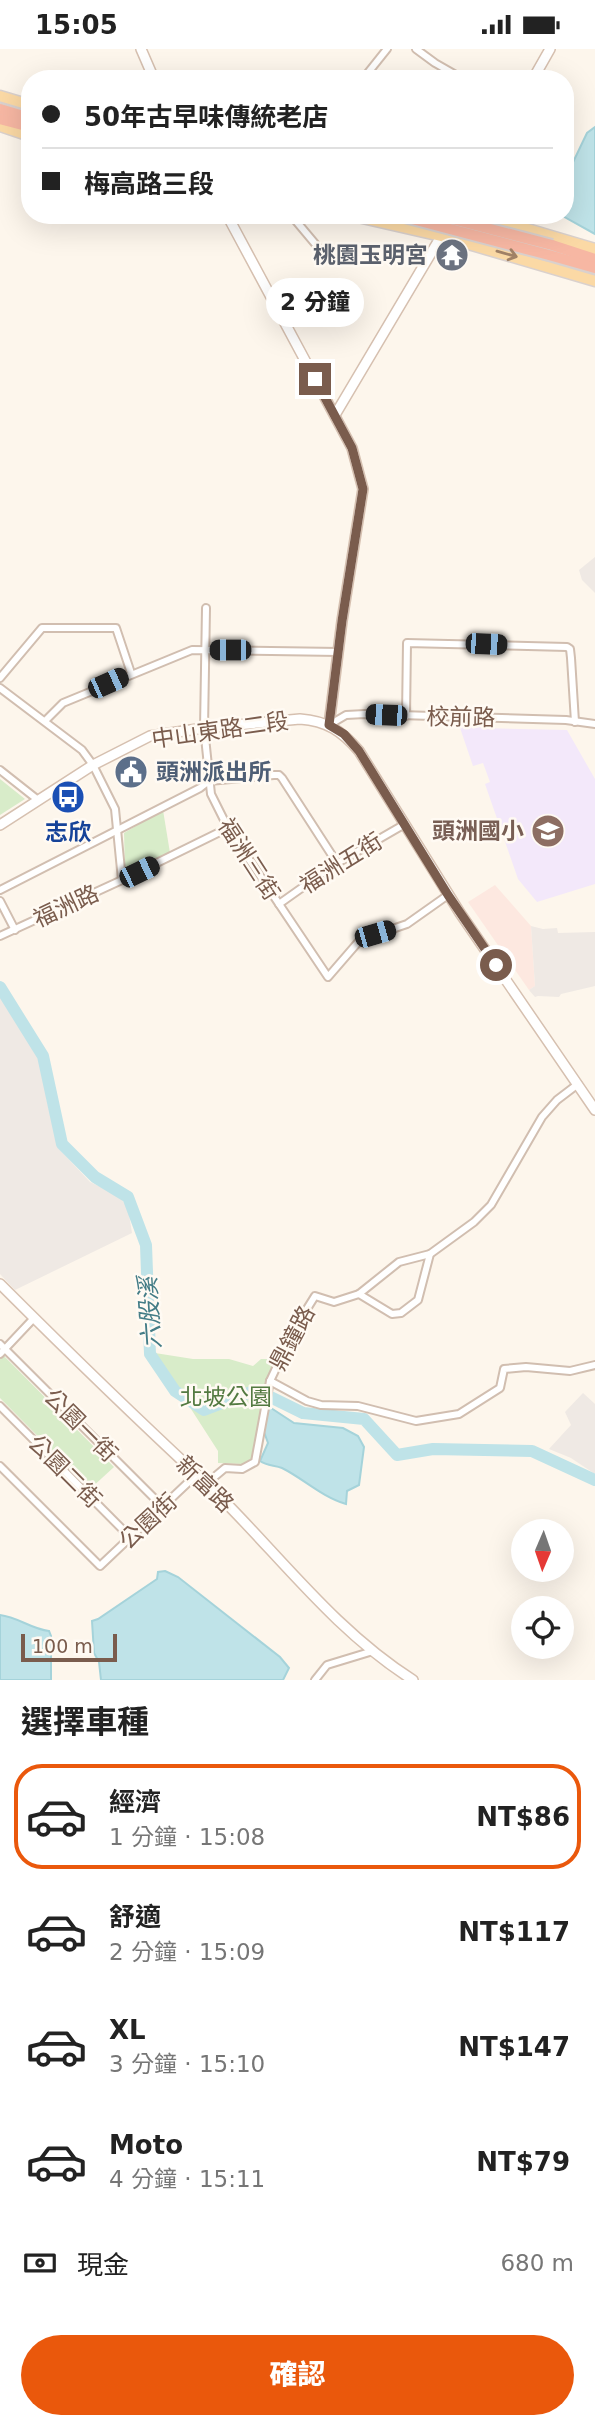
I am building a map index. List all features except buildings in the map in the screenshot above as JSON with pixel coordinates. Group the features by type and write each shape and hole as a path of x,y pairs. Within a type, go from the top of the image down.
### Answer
{"highway":[{"path":"0,109 21,115"},
{"path":"0,119 21,125"},
{"path":"431,224 595,268"},
{"path":"469,224 595,259"}],"main road":[{"path":"0,96 21,102"},
{"path":"0,127 21,134"},
{"path":"388,224 441,236 595,281"},
{"path":"510,224 595,249"}],"street":[{"path":"141,49 150,70"},
{"path":"370,70 387,49"},
{"path":"416,49 447,70"},
{"path":"538,70 550,49"},
{"path":"232,224 352,448 363,489 329,725 344,734 359,751 448,895 595,1110"},
{"path":"299,224 317,246"},
{"path":"335,415 448,224"},
{"name":"福洲三街","path":"206,608 204,728 209,781 215,803 228,828 328,977 360,940 407,924 448,895"},
{"path":"0,678 42,628 116,628 131,673"},
{"path":"406,716 407,643 567,647 570,649 571,658 575,722"},
{"path":"45,721 63,703 183,652 339,652"},
{"name":"福洲路","path":"0,688 82,750 93,765 112,799 117,818 122,880 0,936"},
{"name":"校前路","path":"329,725 346,715 566,720 595,724"},
{"name":"中山東路二段","path":"0,825 93,765 150,736 300,719 329,725"},
{"path":"0,770 38,800"},
{"path":"0,890 118,831 209,781 279,775 337,863"},
{"name":"福洲五街","path":"279,904 337,863 405,824"},
{"path":"122,880 228,828"},
{"path":"0,901 15,930"},
{"path":"430,1254 418,1300 401,1313 392,1314 359,1294 399,1262 430,1254 474,1222 491,1205 542,1117 557,1100 578,1084"},
{"name":"新富路","path":"0,1284 206,1484 326,1608 373,1651 413,1680"},
{"name":"鼎鐘路","path":"206,1484 225,1468 242,1469 255,1462 270,1381 295,1328 314,1296 334,1302 359,1294"},
{"path":"2,1349 34,1318"},
{"name":"公園一街","path":"2,1349 162,1506"},
{"path":"270,1381 307,1401 321,1405 358,1406 416,1421 459,1414 500,1388 504,1370 526,1367 570,1371 595,1366"},
{"name":"公園二街","path":"0,1406 130,1537"},
{"name":"公園街","path":"0,1466 100,1566 196,1475"},
{"path":"315,1680 327,1665 373,1651"}],"shaded area":[{"path":"595,557 595,593 582,580 579,570"},
{"name":"頭洲國小","path":"459,725 567,730 595,779 595,884 537,902 518,879 485,784 490,782 483,763 473,766"},
{"path":"495,885 531,926 535,986 529,990 468,902"},
{"path":"531,926 557,928 558,933 595,932 595,986 561,994 559,997 535,997 529,990 535,986"},
{"path":"0,994 40,1055 58,1148 90,1182 118,1195 128,1208 132,1233 15,1290 0,1274"},
{"path":"583,1393 595,1404 595,1474 571,1458 549,1449 571,1425 565,1412"}],"green space":[{"path":"0,779 25,799 0,815"},
{"path":"163,810 170,853 133,873 125,869 124,833"},
{"name":"北坡公園","path":"155,1353 193,1359 229,1359 253,1366 261,1359 275,1359 267,1379 253,1459 242,1464 218,1463 218,1451"},
{"path":"4,1356 114,1467 90,1489 0,1398 0,1359"}],"water":[{"path":"595,127 595,234 574,222 574,160 587,133"},
{"path":"268,1406 294,1423 343,1428 358,1436 364,1447 359,1485 347,1491 346,1504 329,1497 282,1468 260,1461 268,1443 264,1432"},
{"path":"165,1571 178,1577 280,1657 289,1668 283,1680 101,1680 99,1662 94,1653 92,1621 157,1579 158,1572"},
{"path":"0,1615 49,1631 51,1680 0,1680"}],"waterway":[{"name":"六股溪","path":"0,987 43,1056 62,1144 95,1177 128,1197 146,1245 150,1354 175,1391 204,1410 256,1390 303,1413 364,1419 397,1455 433,1449 532,1451 595,1480"}],"place":[{"name":"桃園玉明宮","path":"452,255"},
{"name":"頭洲派出所","path":"131,772"},
{"name":"志欣","path":"68,797"},
{"name":"頭洲國小","path":"548,831"}],"route":[{"path":"315,379 352,448 363,489 329,725 344,734 359,751 448,895 496,965"}]}
